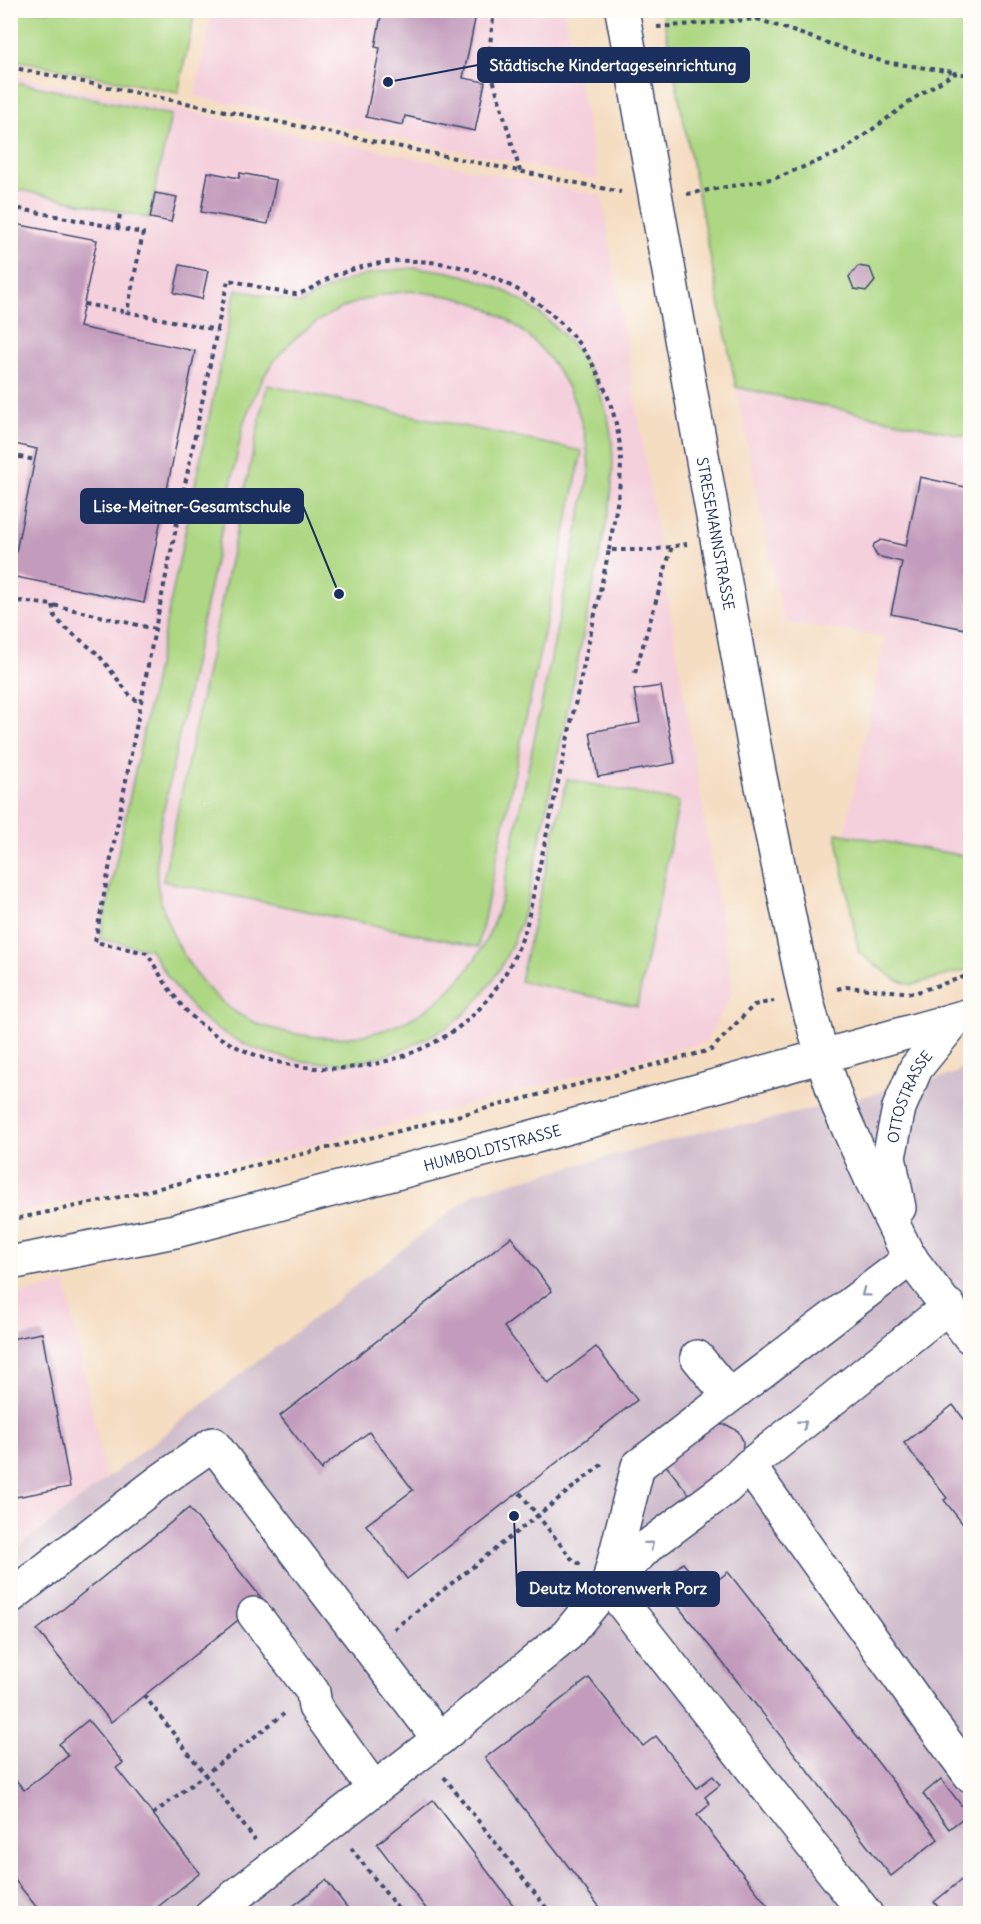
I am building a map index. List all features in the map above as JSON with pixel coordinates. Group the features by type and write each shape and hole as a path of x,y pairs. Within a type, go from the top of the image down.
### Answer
{"street":[{"name":"STRESEMANNSTRASSE","path":"625,20 759,772 805,994 822,1056"},
{"name":"HUMBOLDTSTRASSE","path":"10,1263 175,1231 530,1138 963,1018"},
{"name":"OTTOSTRASSE","path":"910,1256 889,1157 899,1108 916,1068 963,1018"},
{"name":"OTTOSTRASSE","path":"822,1056 844,1120 910,1256 970,1337"},
{"path":"608,1585 638,1466 910,1256"},
{"path":"216,1912 431,1745 567,1635 608,1585 648,1546 726,1488 749,1466 949,1306"},
{"path":"698,1357 729,1396"},
{"path":"10,1598 160,1481 213,1444 431,1745"},
{"path":"749,1466 970,1775"},
{"path":"608,1585 866,1914"},
{"path":"254,1614 313,1692 315,1707 374,1789"}],"path":[{"path":"494,10 488,62 520,171"},
{"path":"625,20 757,19 792,10"},
{"path":"757,19 884,62 970,75"},
{"path":"10,68 657,200 776,178 843,151 919,95 955,73"},
{"path":"10,207 143,233 127,312"},
{"path":"117,228 120,215"},
{"path":"395,261 454,264 509,284 554,316 585,352 596,369 610,400 620,458 617,503 609,550 526,928 519,949 498,987 475,1012 451,1033 394,1060 362,1067 309,1068 281,1063 250,1053 222,1040 200,1024 161,977 147,953 95,942 155,629 217,330 228,280 297,294 335,276 363,267 395,261"},
{"path":"84,304 217,330"},
{"path":"10,455 35,460"},
{"path":"609,550 652,550 717,539"},
{"path":"635,673 672,546"},
{"path":"10,600 53,605 155,629"},
{"path":"53,605 59,621 98,654 132,698 141,702"},
{"path":"10,1220 134,1194 387,1134 711,1050 754,1005 846,987 914,993 970,975"},
{"path":"520,1493 571,1558 608,1585"},
{"path":"144,1695 274,1865"},
{"path":"431,1745 551,1914"},
{"path":"331,1822 402,1914"}],"shaded area":[{"path":"212,11 564,11 599,180 195,96"},
{"path":"10,75 602,196 733,992 706,1042 396,1124 133,1188 11,1214"},
{"path":"736,387 970,437 970,857 845,834 885,637 784,622"},
{"path":"970,1064 970,1913 11,1914 11,1553 476,1192 720,1127 754,1123 952,1075"},
{"path":"66,1284 106,1479 11,1553 11,1296"}],"green space":[{"path":"10,11 195,11 178,93 11,59"},
{"path":"662,11 970,11 970,437 736,387"},
{"path":"11,81 171,115 149,218 11,188"},
{"path":"416,268 449,272 481,281 510,294 538,312 561,333 581,358 597,387 608,419 613,473 610,506 527,902 516,935 501,967 492,982 469,1009 437,1033 374,1059 318,1063 279,1056 242,1043 225,1034 209,1023 184,998 150,949 100,939 236,289 301,304 329,288 356,277","holes":["412,291 458,298 484,307 507,320 528,336 546,355 573,398 587,448 589,474 501,900 489,934 471,965 449,991 424,1011 395,1026 362,1035 328,1038 291,1033 260,1025 238,1014 221,1001 193,969 181,951 164,912 158,886 158,838 244,421 259,386 283,350 315,323 351,304 391,293"]},
{"path":"267,385 582,451 478,947 163,881"},
{"path":"567,779 679,802 637,1006 520,981"},
{"path":"836,833 970,857 970,969 912,985 897,980 859,953"}],"building":[{"path":"382,10 477,10 463,78 485,82 475,131 405,116 403,125 366,117 380,48 375,47"},
{"path":"208,172 239,178 240,173 276,180 268,224 201,212"},
{"path":"155,193 177,197 171,222 150,218"},
{"path":"10,223 97,240 79,327 195,351 144,603 11,576 37,449 10,443"},
{"path":"180,265 208,271 202,299 174,293"},
{"path":"858,266 870,268 875,281 867,291 854,289 849,277"},
{"path":"920,477 970,488 970,630 891,614 902,562 877,556 873,549 874,544 881,540 906,546"},
{"path":"661,686 675,763 598,777 590,732 640,723 634,690"},
{"path":"511,1237 552,1291 504,1327 548,1384 596,1347 637,1400 407,1579 366,1525 413,1490 369,1432 322,1470 280,1416"},
{"path":"42,1333 70,1487 10,1498 10,1339"},
{"path":"953,1405 970,1427 970,1533 944,1500 947,1498 904,1443"},
{"path":"716,1425 727,1425 738,1431 743,1441 742,1455 693,1499 664,1463"},
{"path":"189,1508 263,1600 111,1722 37,1630"},
{"path":"683,1563 705,1590 728,1572 938,1839 891,1876 659,1582"},
{"path":"589,1678 643,1746 656,1736 697,1788 713,1776 720,1785 705,1797 710,1804 697,1815 774,1914 605,1914 485,1758"},
{"path":"88,1720 123,1763 116,1768 200,1873 149,1914 42,1914 10,1874 10,1782 15,1779 24,1790 68,1756 59,1744"},
{"path":"941,1779 968,1814 949,1829 923,1794"},
{"path":"433,1800 520,1914 430,1914 377,1844"},
{"path":"970,1873 970,1914 944,1914 934,1902"},
{"path":"326,1880 352,1914 283,1914"}],"place":[{"name":"Städtische Kindertageseinrichtung","path":"388,82"},
{"name":"Lise-Meitner-Gesamtschule","path":"339,594"},
{"name":"Deutz Motorenwerk Porz","path":"514,1516"}]}
